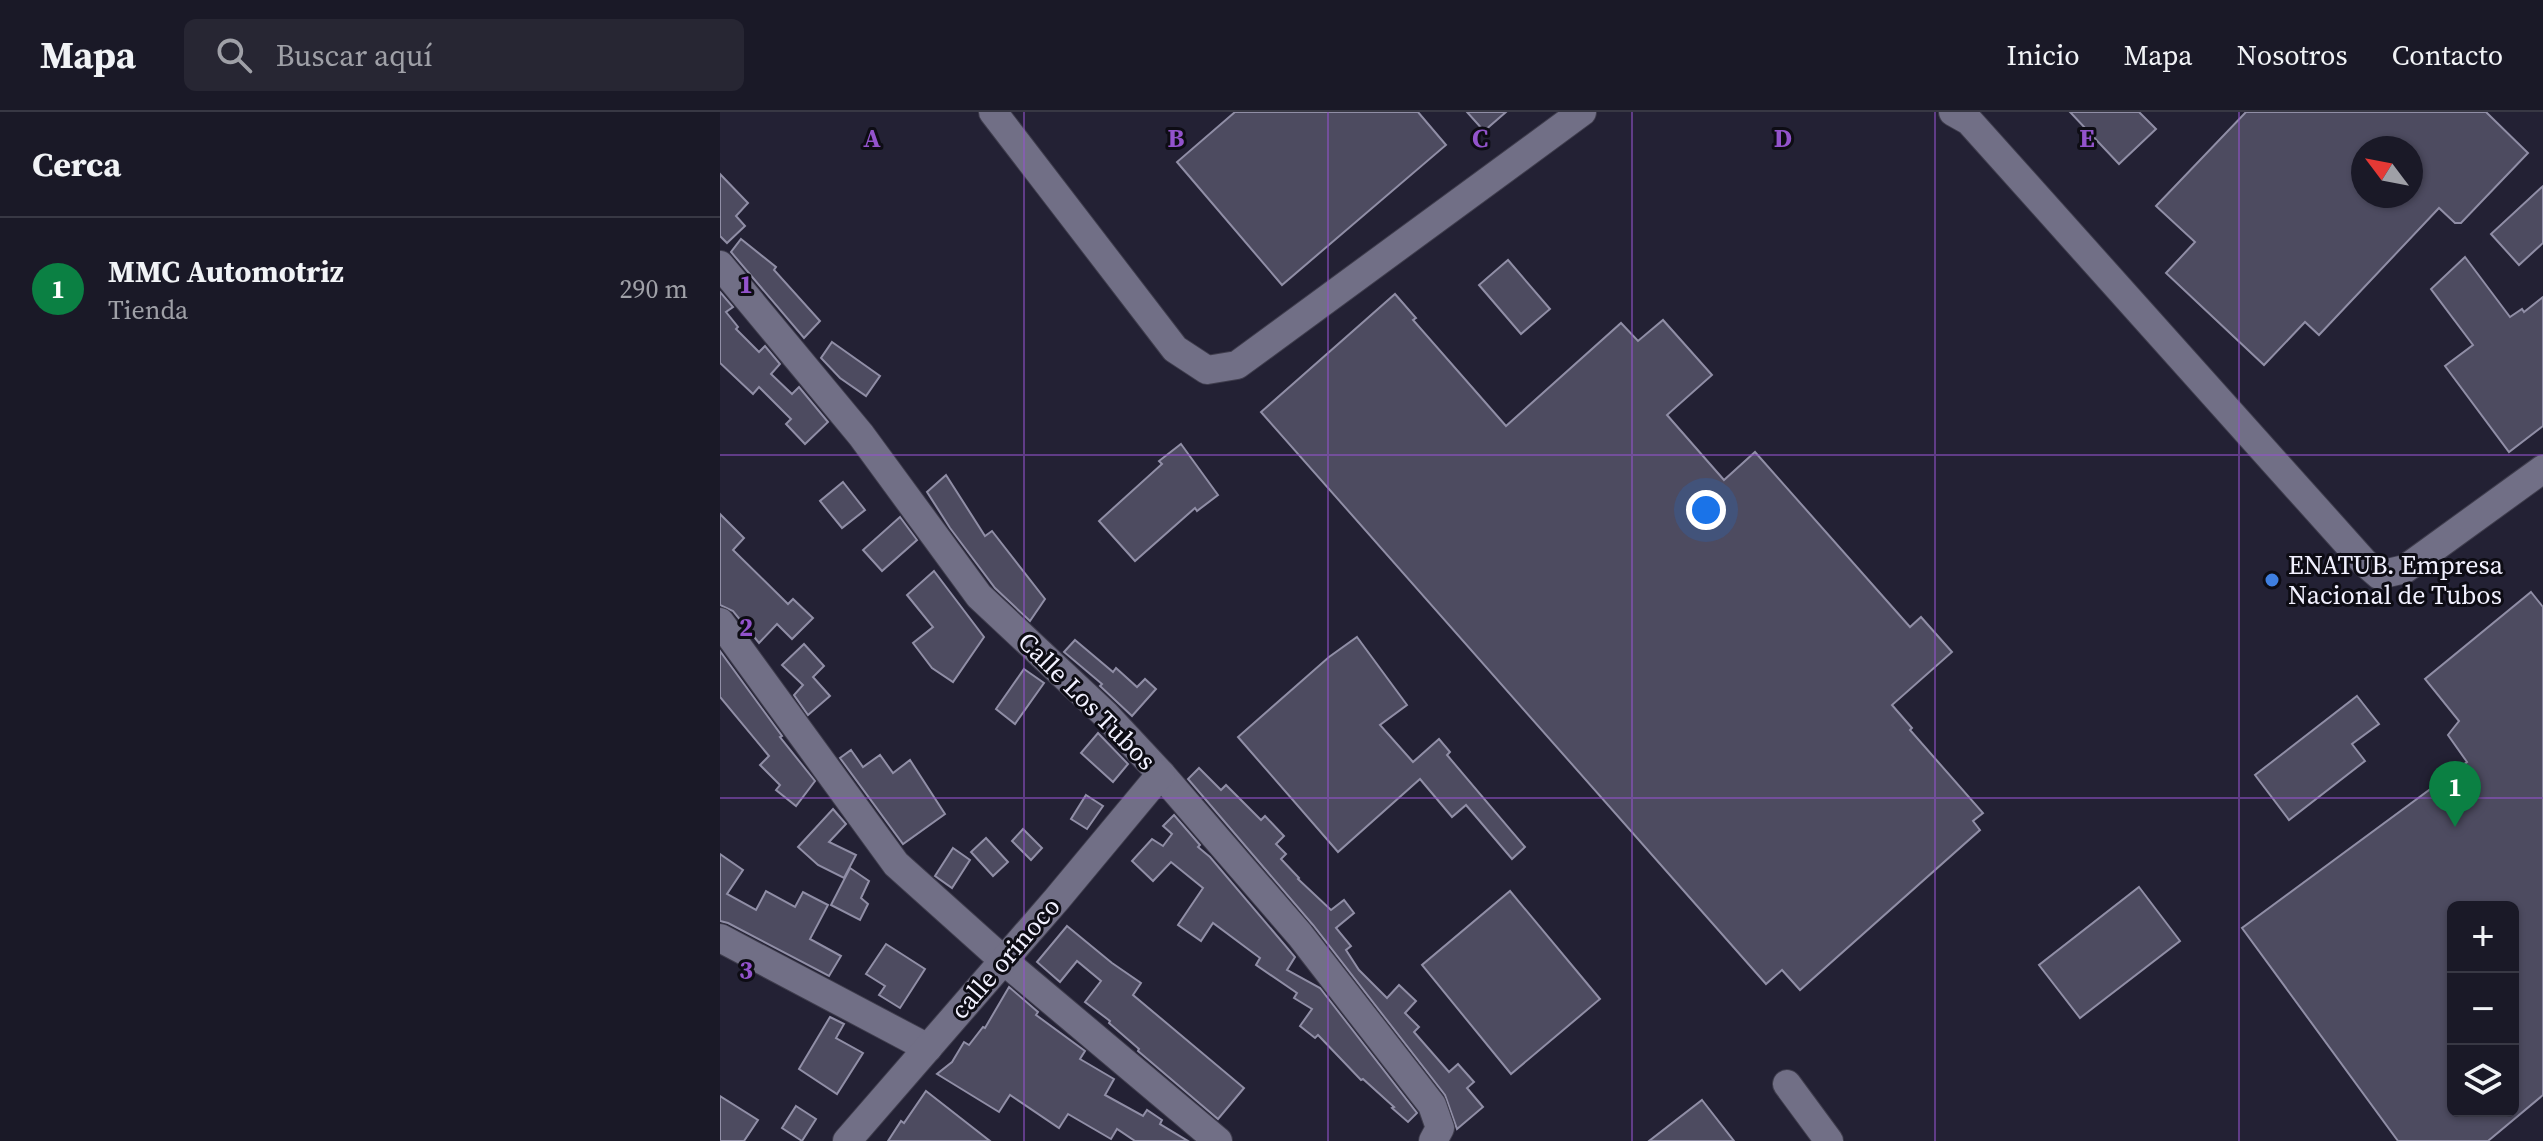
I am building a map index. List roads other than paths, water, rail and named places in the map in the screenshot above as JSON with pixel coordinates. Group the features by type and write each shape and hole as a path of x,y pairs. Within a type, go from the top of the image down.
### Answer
{"street":[{"path":"993,112 1175,349 1207,370 1237,365 1582,112"},
{"path":"1953,112 1969,121 2353,550 2379,575 2405,569 2543,469"},
{"name":"Calle Los Tubos","path":"720,265 861,435 979,596 1106,715 1300,935 1432,1105 1440,1128 1433,1141"},
{"path":"720,622 896,864 1003,960 1218,1141"},
{"name":"calle orinoco","path":"847,1141 1161,774"},
{"path":"720,938 928,1048"},
{"path":"1787,1084 1829,1141"}],"place":[{"name":"ENATUB. Empresa Nacional de Tubos","path":"2272,580"},
{"name":"MMC Automotriz","path":"2455,827"}]}
